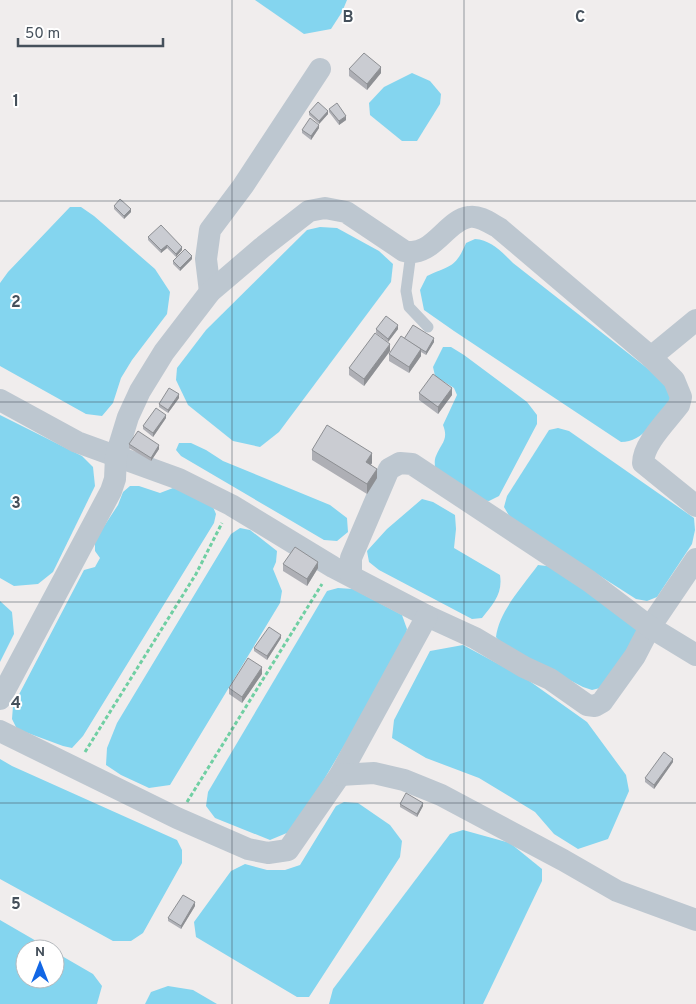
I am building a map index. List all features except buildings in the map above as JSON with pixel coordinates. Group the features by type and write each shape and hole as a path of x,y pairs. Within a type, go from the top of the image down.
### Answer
{"street":[{"path":"210,292 206,259 210,230 243,186 320,68"},
{"path":"0,699 111,491 115,479 116,456 128,418 140,391 164,352 210,292 264,246 310,211 325,208 346,212 404,251 411,253 420,251 437,240 456,223 468,217 481,218 499,228 651,357 674,380 681,397 679,405 648,446 643,455 643,463 696,506"},
{"path":"651,357 696,320"},
{"path":"0,400 77,442 179,479 231,505 342,571 427,616 475,638 524,667 550,679 587,705 595,706 602,702 635,656 650,627 696,560"},
{"path":"342,571 351,558 389,469 400,463 412,464 589,581 650,627 696,655"},
{"path":"0,731 177,818 248,849 268,853 288,850 340,775 427,616"},
{"path":"340,775 374,773 404,780 441,795 617,891 696,920"}],"lane":[{"path":"411,253 406,291 409,307 428,327"}],"path":[{"path":"75,768 196,574 231,505"},
{"path":"177,818 342,571"}],"water":[{"path":"255,0 347,0 331,29 304,34"},
{"path":"412,73 430,81 441,94 440,104 417,141 402,141 370,115 369,103 384,87"},
{"path":"70,207 81,207 94,216 155,269 170,292 167,314 132,360 121,378 113,403 102,416 86,414 0,366 0,283 8,272"},
{"path":"320,227 337,228 379,251 393,264 391,282 279,432 260,447 233,441 188,405 176,380 177,368 206,330 307,230"},
{"path":"475,239 496,247 513,263 661,379 670,389 670,402 643,434 629,441 621,442 424,310 420,290 427,276 447,268 455,262 466,243"},
{"path":"443,347 451,347 464,355 527,402 537,415 537,424 499,496 489,501 478,500 435,469 435,458 445,438 443,425 457,395 454,388 435,376 433,367"},
{"path":"0,415 82,456 93,467 95,486 53,572 38,584 14,586 0,578"},
{"path":"558,428 569,431 694,518 695,530 692,544 657,597 647,601 636,599 511,519 504,507 507,496 549,430"},
{"path":"179,443 191,443 223,461 330,505 347,518 348,532 337,541 324,540 181,456 176,450"},
{"path":"130,486 139,486 160,493 173,488 210,500 216,514 214,523 83,736 72,748 63,746 17,729 12,719 13,706 84,570 95,567 100,558 95,551 95,540 118,505 123,492"},
{"path":"422,499 433,502 455,515 454,548 500,575 499,593 482,618 472,619 379,570 369,562 367,551 387,529"},
{"path":"240,528 250,530 277,551 273,569 282,591 280,603 170,785 149,788 121,775 106,765 107,748 117,723 231,534"},
{"path":"538,565 555,567 637,629 635,638 600,688 592,690 583,687 502,645 496,637 498,627 507,608"},
{"path":"338,588 353,589 402,615 407,629 404,645 294,830 270,840 215,818 206,806 208,792 327,591"},
{"path":"0,601 12,612 14,634 0,662"},
{"path":"463,645 528,680 587,722 626,775 629,791 608,839 578,849 554,834 535,812 479,778 426,758 392,738 394,720 430,651"},
{"path":"0,759 177,840 182,850 182,863 143,933 131,941 113,941 0,879"},
{"path":"344,802 358,803 390,825 402,841 400,857 309,997 297,997 196,937 194,922 231,871 245,864 267,870 285,870 300,865 336,806"},
{"path":"463,830 510,843 542,869 542,881 483,1004 329,1004 333,989 450,834"},
{"path":"0,920 33,939 15,939 15,989 65,989 65,958 93,974 102,986 97,1004 0,1004"},
{"path":"168,986 193,990 217,1004 145,1004 151,992"}]}
